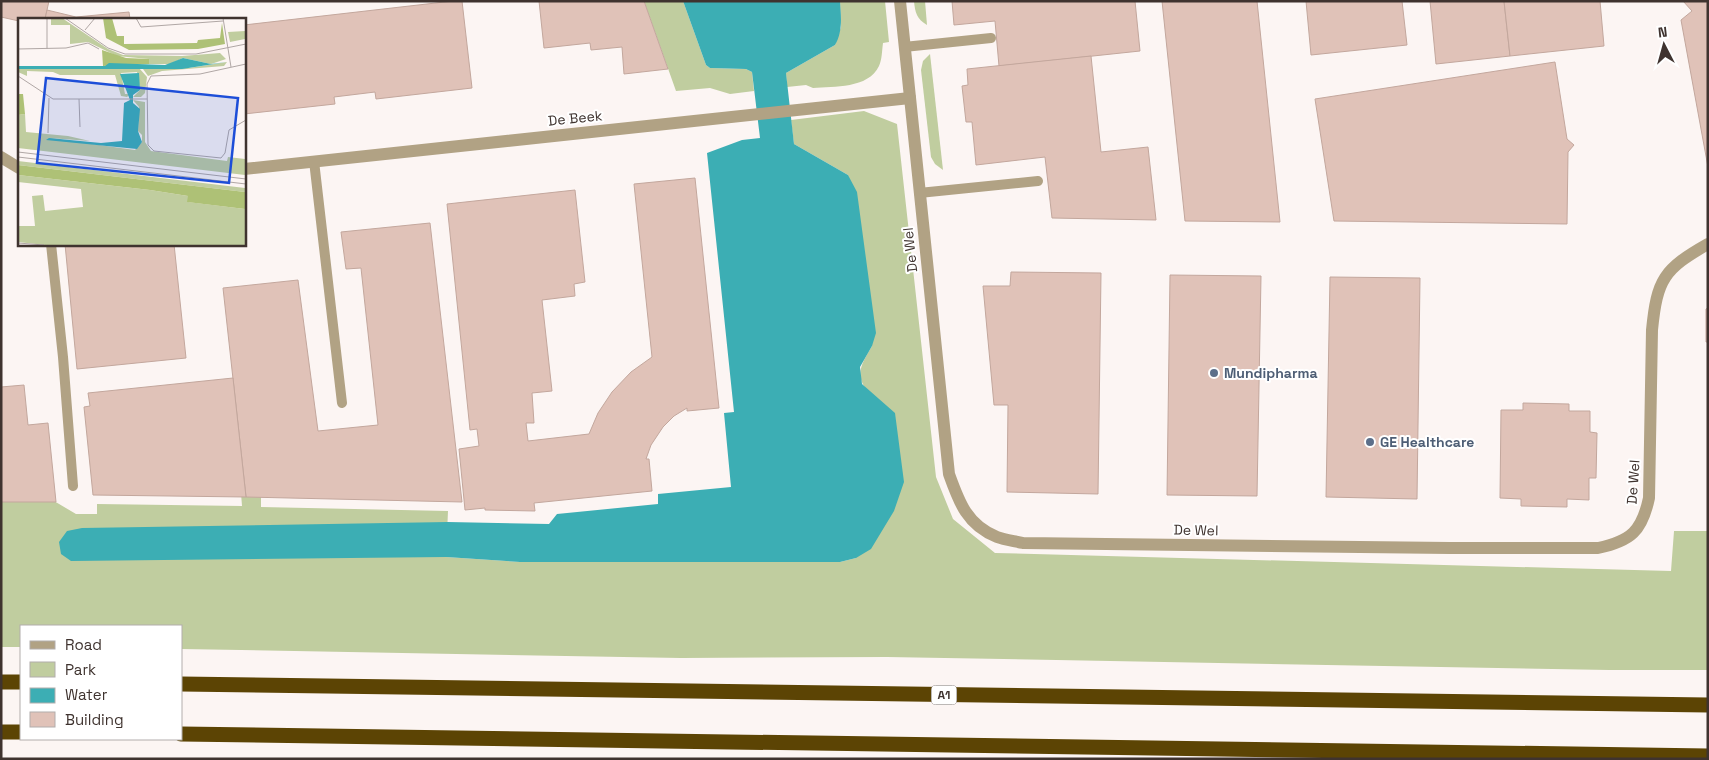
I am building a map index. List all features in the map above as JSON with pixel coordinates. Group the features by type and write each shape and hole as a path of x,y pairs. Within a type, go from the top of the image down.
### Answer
{"highway":[{"path":"1,682 20,682"},
{"name":"A1","path":"182,684 1708,705"},
{"path":"1,732 20,732"},
{"path":"182,734 1708,756"}],"street":[{"name":"De Wel","path":"900,1 949,474 959,502 973,523 996,537 1023,543 1450,548 1598,548 1614,544 1637,529 1645,517 1649,498 1652,330 1658,290 1667,273 1682,259 1708,244"},
{"name":"De Beek","path":"245,169 910,98"},
{"path":"1,157 18,167"}],"lane":[{"path":"904,47 992,38"},
{"path":"314,162 342,403"},
{"path":"919,193 1038,181"},
{"path":"51,245 63,357 73,486"}],"green space":[{"path":"644,1 683,1 706,65 710,68 746,69 752,72 754,91 730,94 710,88 676,91"},
{"path":"840,1 885,1 889,42 883,43 879,66 867,79 859,83 813,88 806,85 787,87 786,73 835,45 841,27"},
{"path":"914,1 925,1 927,25 917,15"},
{"path":"930,54 943,170 935,164 931,157 921,70 923,61"},
{"path":"864,111 897,124 936,477 953,519 995,553 1671,571 1674,531 1708,531 1708,670 1609,670 887,657 681,658 182,649 182,625 20,625 20,647 1,647 1,501 54,501 76,514 97,514 97,504 242,506 241,493 261,494 261,507 448,511 446,557 520,562 840,562 856,558 868,391 863,385 860,374 863,363 872,346 848,175 794,144 791,120"}],"water":[{"path":"683,1 840,1 840,29 835,45 786,73 794,144 848,175 857,192 876,333 872,346 860,367 862,384 895,413 904,482 894,511 871,549 856,558 840,562 520,562 446,557 71,561 61,554 59,542 67,531 82,528 448,522 549,524 557,514 658,504 658,494 731,487 724,413 734,412 707,153 742,140 760,138 752,72 746,69 710,68 706,65"}],"building":[{"path":"1,1 49,1 45,18 18,18 18,21 1,17"},
{"path":"462,1 472,88 376,99 375,92 334,97 335,104 245,114 245,25"},
{"path":"539,1 644,1 668,69 624,74 622,47 591,50 590,43 544,48"},
{"path":"952,1 1135,1 1140,51 999,66 995,21 954,25"},
{"path":"1162,1 1257,1 1280,222 1185,221"},
{"path":"1306,1 1402,1 1407,45 1311,55"},
{"path":"1430,1 1504,1 1510,56 1436,64"},
{"path":"1504,1 1600,1 1604,46 1510,56"},
{"path":"1683,1 1708,1 1708,167 1681,20 1692,11"},
{"path":"47,10 76,17 129,12 130,18 45,18"},
{"path":"1091,56 1101,152 1148,147 1156,220 1052,218 1045,157 976,165 972,122 966,122 962,86 968,85 967,69"},
{"path":"1555,62 1567,139 1574,145 1568,152 1567,224 1334,221 1315,99"},
{"path":"695,178 719,408 687,411 687,408 674,416 663,427 651,445 646,459 649,459 652,491 534,503 535,511 485,510 485,508 465,510 459,449 479,446 477,429 470,430 447,204 575,190 585,282 574,284 575,296 542,300 552,391 532,393 534,423 526,423 528,441 589,434 598,413 612,392 631,372 652,357 634,184"},
{"path":"430,223 462,502 246,497 223,288 298,280 318,431 378,425 361,268 346,269 341,232"},
{"path":"65,245 174,245 186,358 77,369"},
{"path":"1011,272 1101,273 1098,494 1007,492 1008,405 994,405 983,286 1010,286"},
{"path":"1170,275 1261,276 1257,496 1167,495"},
{"path":"1330,277 1420,278 1417,499 1326,497"},
{"path":"1708,308 1708,342 1706,342 1706,309"},
{"path":"233,378 246,497 93,495 84,407 90,406 88,393"},
{"path":"24,385 28,425 48,423 56,502 1,502 1,387"},
{"path":"1523,403 1569,404 1569,411 1590,411 1590,432 1597,433 1596,478 1589,478 1589,500 1567,499 1567,507 1521,506 1521,499 1500,498 1501,410 1523,410"}],"place":[{"name":"Mundipharma","path":"1214,373"},
{"name":"GE Healthcare","path":"1370,442"}]}
